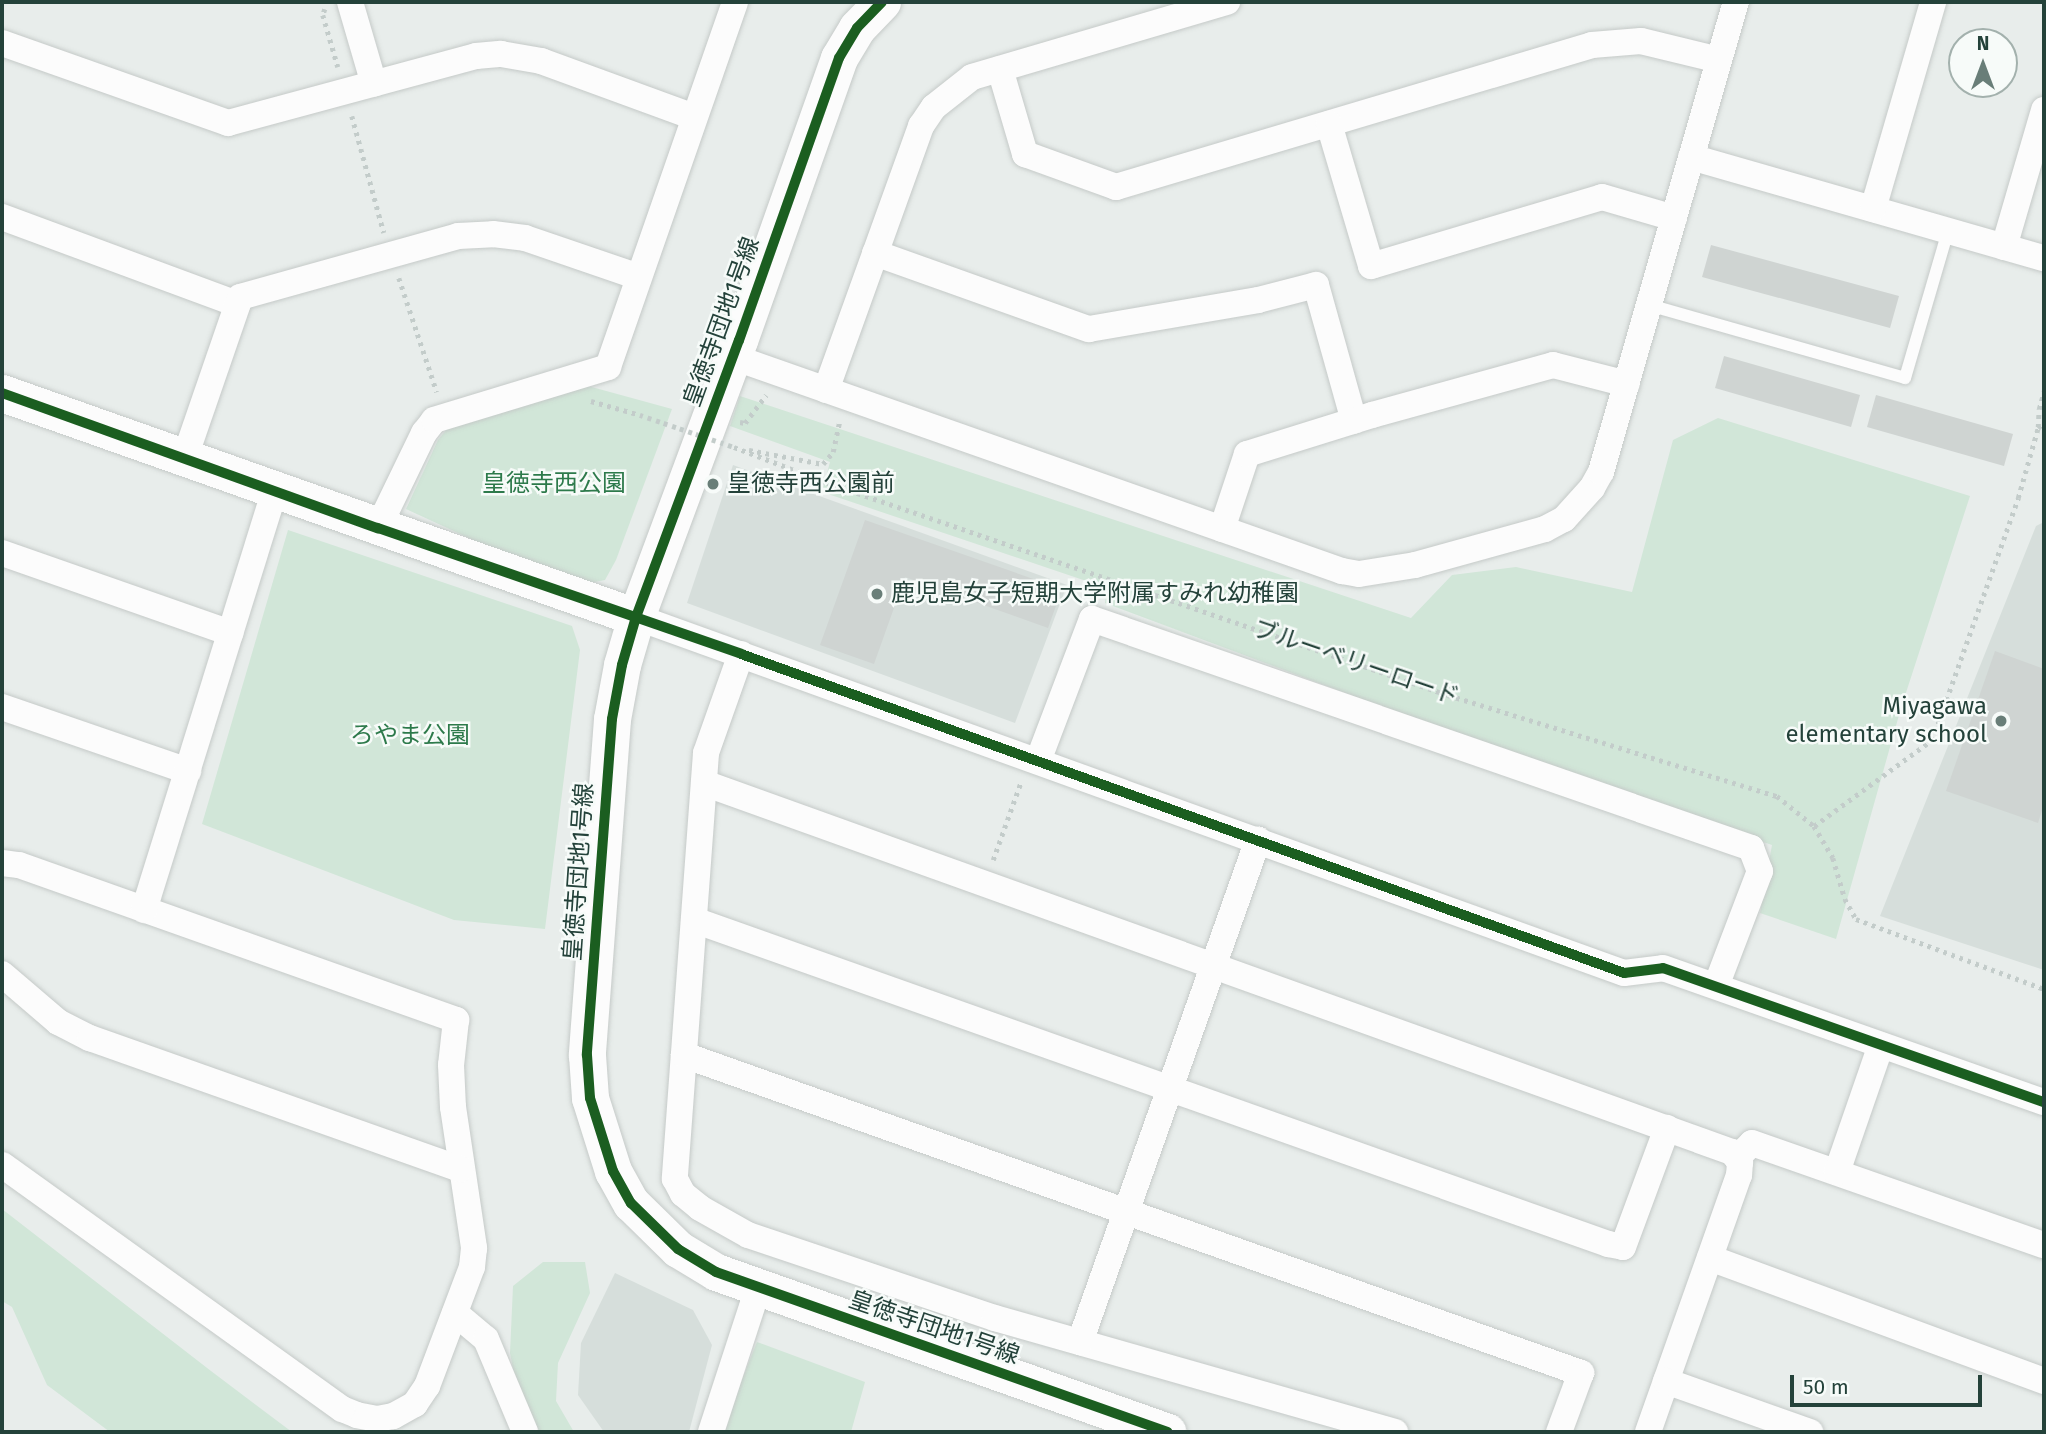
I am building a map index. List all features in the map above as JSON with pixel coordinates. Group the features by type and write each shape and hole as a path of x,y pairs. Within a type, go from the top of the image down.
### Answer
{"street":[{"path":"350,2 374,84"},
{"path":"378,528 424,433 434,420 608,367 735,2"},
{"name":"皇徳寺団地1号線","path":"882,2 858,28 839,58 733,357 636,617 622,664 612,719 587,1055 590,1098 613,1171 631,1203 678,1249 716,1272 1167,1432"},
{"path":"826,390 921,127 934,107 972,77 1227,2"},
{"path":"733,357 1342,572 1359,574 1415,565 1545,529 1564,519 1592,488 1601,472 1736,2"},
{"path":"1873,209 1933,2"},
{"path":"1000,69 1025,154 1116,187 1592,45 1641,41 1719,60"},
{"path":"2,43 228,124 477,56 501,54 541,61 695,117"},
{"path":"2004,247 2035,178 2044,110"},
{"path":"1329,124 1371,266 1602,197 1674,218"},
{"path":"1692,157 2044,258"},
{"path":"2,217 237,304"},
{"path":"185,457 240,297 458,236 493,234 525,238 639,277"},
{"path":"876,253 1089,329 1258,300 1316,285 1354,421"},
{"path":"1222,530 1247,454 1553,365 1626,384"},
{"path":"2,393 741,654 1624,973 1663,968 2044,1102"},
{"path":"144,910 275,490"},
{"path":"2,553 230,633"},
{"path":"1034,759 1092,619 1751,848 1760,871 1716,986"},
{"path":"741,654 706,753 675,1179 683,1194 700,1208 748,1235 996,1318 1395,1432"},
{"path":"2,707 188,771"},
{"path":"704,783 1732,1152 1740,1162 1739,1175 1648,1432"},
{"path":"1080,1342 1258,840"},
{"path":"2,863 19,865 456,1020 451,1065 460,1169 474,1248 472,1267 427,1386 415,1404 394,1416 377,1419 357,1415 342,1409 2,1164"},
{"path":"694,920 1623,1247 1667,1128"},
{"path":"2,974 58,1022 90,1038 460,1169"},
{"path":"1837,1172 1881,1045"},
{"path":"684,1055 1581,1373 1559,1432"},
{"path":"1737,1158 1752,1143 2044,1245"},
{"path":"1710,1258 2044,1381"},
{"path":"711,1432 758,1288"},
{"path":"455,1313 486,1339 525,1432"},
{"path":"1666,1381 1810,1432"}],"lane":[{"path":"1649,305 1905,378 1948,231"}],"path":[{"path":"327,2 323,15 391,255 445,416"},
{"path":"1814,826 1932,740 2018,498 2038,428 2044,391"},
{"path":"736,420 745,423 767,395 779,399"},
{"path":"734,447 823,464 833,452 841,421 829,416"},
{"path":"2038,428 2044,422"},
{"path":"985,884 1034,759"}],"shaded area":[{"name":"鹿児島女子短期大学附属すみれ幼稚園","path":"733,465 1067,585 1015,723 687,603"},
{"name":"Miyagawa elementary school","path":"2044,522 2044,970 1880,916 2036,526"},
{"path":"615,1273 693,1310 712,1345 689,1432 604,1432 578,1395 581,1343"}],"green space":[{"name":"皇徳寺西公園","path":"588,386 672,409 616,560 605,580 573,586 406,509 438,440 447,429"},
{"path":"740,396 1411,618 1452,575 1516,567 1632,592 1673,440 1718,418 1970,496 1901,708 1836,939 1760,913 1772,845 1573,778 1105,603 1107,588 822,492 830,462 730,426"},
{"name":"ろやま公園","path":"288,530 572,626 580,650 545,929 454,920 202,824"},
{"path":"2,1209 292,1432 110,1432 47,1385 12,1307 2,1301"},
{"path":"543,1262 585,1262 590,1293 558,1363 556,1401 574,1432 530,1432 522,1414 510,1353 513,1286"},
{"path":"757,1342 865,1382 851,1432 721,1432"}],"building":[{"path":"1711,245 1899,296 1890,328 1702,277"},
{"path":"1724,356 1860,395 1851,427 1715,388"},
{"path":"1876,395 2013,434 2004,466 1867,427"},
{"path":"865,520 1062,589 1048,628 905,577 874,664 820,645"},
{"path":"1995,651 2044,669 2044,804 2038,823 1946,791"}],"cycle path":[{"path":"882,2 857,28 839,58 739,340 636,617 622,665 612,719 587,1055 590,1098 613,1171 631,1203 678,1249 716,1272 1167,1432"},
{"path":"2,393 741,654 1624,973 1663,968 2044,1102"}],"place":[{"name":"皇徳寺西公園前","path":"713,484"},
{"name":"鹿児島女子短期大学附属すみれ幼稚園","path":"877,594"},
{"name":"Miyagawa elementary school","path":"2001,721"}]}
